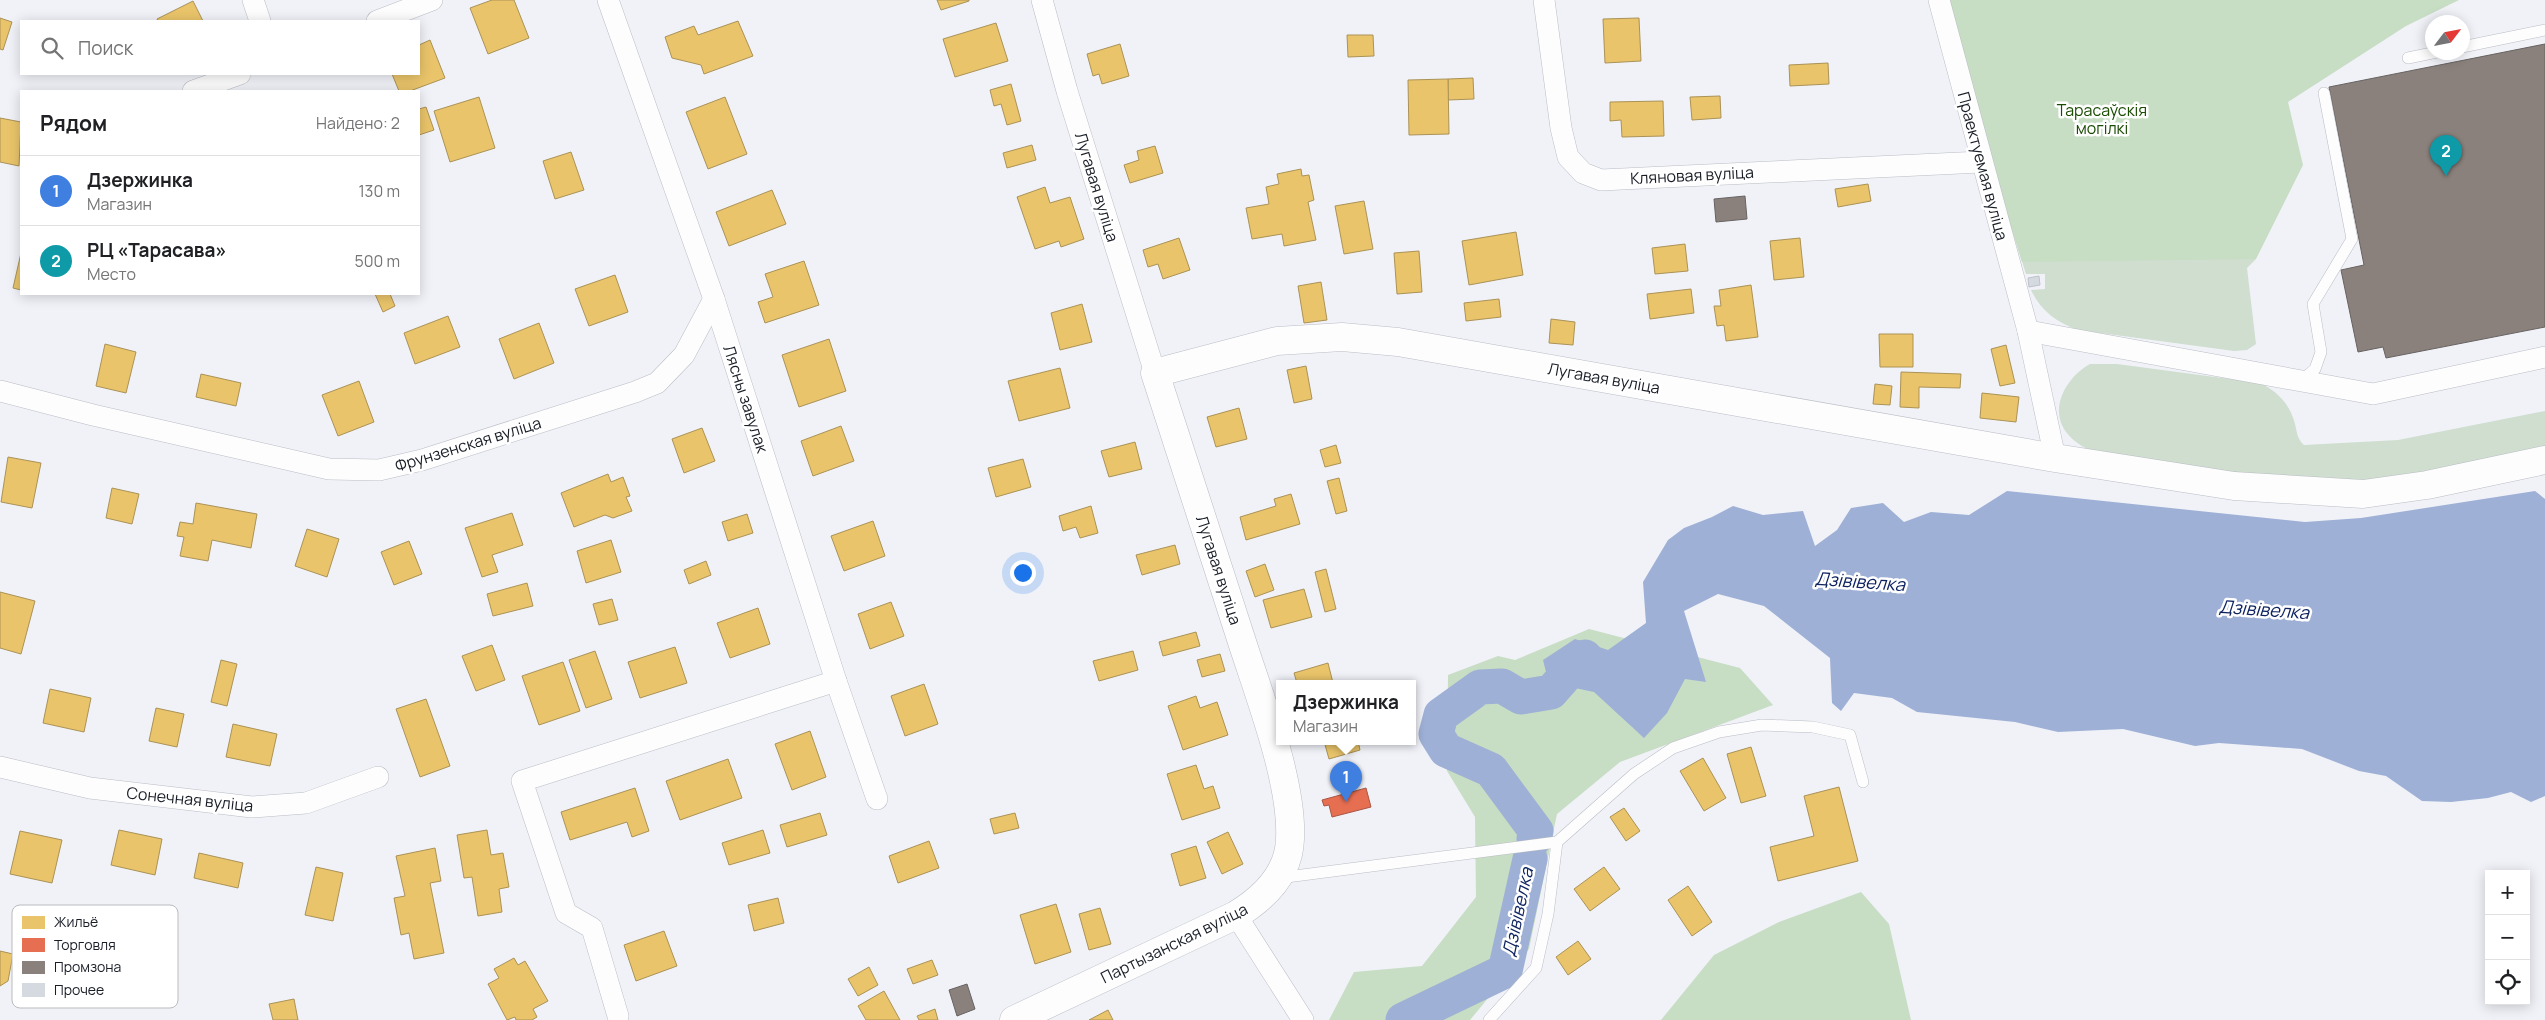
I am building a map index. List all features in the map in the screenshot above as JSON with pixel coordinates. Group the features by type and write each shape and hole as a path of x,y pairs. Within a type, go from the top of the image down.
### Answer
{"street":[{"path":"253,0 260,20"},
{"path":"380,20 432,0"},
{"name":"Лясны завулак","path":"608,0 714,299 836,681 877,799"},
{"name":"Лугавая вуліца","path":"1042,0 1070,101 1155,374 1259,694 1280,768"},
{"name":"Кляновая вуліца","path":"1544,0 1561,128 1568,157 1583,173 1602,180 1982,162"},
{"name":"Праектуемая вуліца","path":"1939,0 2028,331 2055,458"},
{"path":"196,90 237,75"},
{"name":"Фрунзенская вуліца","path":"0,391 93,415 329,469 379,470 422,460 635,392 657,383 684,355 714,299"},
{"path":"2028,331 2373,394 2545,357"},
{"name":"Лугавая вуліца","path":"1155,374 1278,341 1311,337 1352,337 1398,342 2055,458 2234,486 2363,494 2427,485 2545,460"},
{"path":"618,1016 592,928 566,913 522,781 836,681"},
{"name":"Сонечная вуліца","path":"0,767 90,788 252,807 306,803 378,777"},
{"name":"Партызанская вуліца","path":"1014,1020 1236,915 1256,902 1278,878 1287,859 1290,839 1288,809 1280,768"},
{"path":"1236,915 1303,1020"}],"lane":[{"path":"2470,45 2545,30"},
{"path":"2408,58 2425,54"},
{"path":"2301,381 2315,369 2321,352 2313,304 2352,239 2324,93"},
{"path":"1278,878 1557,842 1634,774 1673,748 1719,732 1762,725 1813,727 1850,735 1863,782"},
{"path":"1489,1020 1536,968 1548,914 1557,842"}],"green space":[{"name":"Тарасаўскія могілкі","path":"1947,0 2459,0 2425,15 2406,26 2288,102 2303,165 2256,259 2022,262 1978,121"},
{"name":"Тарасаўскія могілкі","path":"2209,50 2256,259 2247,268 2256,344 2247,350 2234,351 2078,330 2063,323 2044,310 2031,290 2045,289 2045,274 2026,274 1978,121"},
{"path":"2090,364 2117,364 2260,383 2278,395 2290,410 2299,438 2304,445 2398,440 2545,411 2545,451 2376,483 2249,480 2094,453 2075,441 2066,432 2059,413 2063,393 2068,384 2074,376"},
{"path":"1589,629 1740,668 1773,705 1620,762 1557,814 1529,949 1470,1020 1329,1020 1354,972 1422,966 1476,897 1475,817 1447,771 1448,675 1498,656 1515,660"},
{"path":"1861,892 1889,924 1911,1020 1661,1020 1714,955 1779,922"}],"water":[{"path":"2007,491 2305,522 2361,518 2535,491 2545,499 2545,796 2531,802 2511,792 2488,798 2451,802 2422,801 2386,776 2359,771 2302,749 2219,743 2195,746 2123,729 2058,732 2015,722 1917,712 1892,698 1854,693 1841,711 1832,703 1830,658 1764,606 1718,594 1684,611 1706,682 1685,679 1667,713 1644,738 1594,692 1575,688 1551,692 1543,660 1575,639 1608,650 1646,623 1643,582 1668,540 1684,528 1733,506 1763,515 1803,511 1815,546 1837,530 1851,508 1883,503 1904,522 1931,512 1969,515"}],"building: Жильё":[{"path":"492,0 514,0 529,38 488,54 470,8"},
{"path":"937,0 969,0 969,1 941,10"},
{"path":"193,1 202,20 158,20"},
{"path":"0,18 12,22 3,50 0,49"},
{"path":"1639,18 1641,61 1605,63 1603,19"},
{"path":"738,21 753,56 704,74 701,65 672,58 665,37 694,26 698,35"},
{"path":"996,23 1008,61 955,77 943,39"},
{"path":"1347,35 1373,35 1374,56 1348,57"},
{"path":"430,40 445,78 413,90 399,90 392,75 420,75 420,45"},
{"path":"1120,44 1129,76 1102,84 1099,74 1093,76 1087,54"},
{"path":"1828,63 1829,84 1790,86 1789,65"},
{"path":"1473,78 1474,99 1448,100 1448,79"},
{"path":"1448,79 1449,134 1409,135 1408,80"},
{"path":"1011,84 1021,121 1007,125 1001,104 994,106 990,90"},
{"path":"1720,96 1721,118 1692,120 1690,97"},
{"path":"479,97 495,148 450,162 434,111"},
{"path":"725,97 747,154 708,169 686,112"},
{"path":"1663,101 1664,136 1622,137 1621,120 1610,121 1610,102"},
{"path":"426,107 434,130 420,135 420,109"},
{"path":"0,118 20,122 19,166 0,162"},
{"path":"1032,145 1036,160 1007,168 1003,153"},
{"path":"1155,146 1163,173 1130,183 1124,165 1139,160 1137,151"},
{"path":"571,152 584,190 555,199 543,161"},
{"path":"1301,169 1302,176 1309,175 1314,200 1308,202 1316,240 1284,246 1282,234 1252,239 1246,208 1269,204 1266,187 1279,184 1277,174"},
{"path":"1868,184 1871,201 1838,207 1835,189"},
{"path":"1045,187 1050,203 1070,197 1084,239 1061,247 1059,241 1035,249 1017,197"},
{"path":"772,190 786,224 729,246 716,212"},
{"path":"1364,201 1373,249 1344,254 1335,206"},
{"path":"1516,232 1523,275 1469,285 1462,241"},
{"path":"1179,238 1190,270 1163,279 1158,264 1148,267 1143,250"},
{"path":"1800,238 1804,277 1774,280 1770,241"},
{"path":"1685,244 1688,271 1655,274 1652,248"},
{"path":"1419,251 1422,292 1397,294 1394,253"},
{"path":"20,257 20,290 13,288"},
{"path":"804,261 819,305 765,323 758,302 773,297 765,274"},
{"path":"615,275 628,312 589,326 575,289"},
{"path":"1321,282 1327,320 1304,323 1298,286"},
{"path":"1751,285 1758,337 1726,341 1724,325 1717,326 1714,306 1721,306 1719,290"},
{"path":"1691,289 1694,313 1650,319 1647,294"},
{"path":"375,295 390,295 395,306 383,312"},
{"path":"1499,299 1501,317 1466,321 1464,303"},
{"path":"1082,304 1092,342 1060,350 1051,313"},
{"path":"448,316 460,347 415,364 404,333"},
{"path":"1551,319 1575,322 1573,345 1549,343"},
{"path":"539,323 554,363 514,379 499,339"},
{"path":"1879,334 1913,334 1913,367 1880,367"},
{"path":"829,339 846,391 799,407 782,355"},
{"path":"105,344 136,352 126,393 96,386"},
{"path":"2006,345 2015,383 2000,386 1991,349"},
{"path":"1306,366 1312,399 1294,403 1287,370"},
{"path":"1060,368 1070,408 1019,421 1008,381"},
{"path":"1901,372 1961,374 1960,388 1919,387 1919,408 1900,407"},
{"path":"201,374 241,383 236,406 196,397"},
{"path":"359,381 374,422 338,436 322,395"},
{"path":"1875,384 1892,386 1890,405 1873,404"},
{"path":"1982,393 2019,397 2016,422 1980,418"},
{"path":"1239,408 1247,439 1216,447 1207,417"},
{"path":"841,426 854,461 813,476 801,441"},
{"path":"702,428 715,461 684,473 672,439"},
{"path":"1135,442 1142,469 1109,477 1101,451"},
{"path":"1336,445 1341,463 1325,467 1320,450"},
{"path":"8,457 41,463 32,508 1,502"},
{"path":"1023,459 1031,487 996,497 988,468"},
{"path":"608,474 611,482 623,477 630,496 626,497 632,511 613,518 605,515 574,527 561,493"},
{"path":"1339,478 1347,511 1336,514 1327,481"},
{"path":"112,488 139,494 132,524 106,518"},
{"path":"1291,494 1300,524 1246,540 1240,517 1276,506 1274,499"},
{"path":"196,503 257,514 251,548 212,540 208,561 180,556 184,537 177,536 180,522 193,524"},
{"path":"1091,506 1098,533 1080,538 1076,527 1063,531 1059,516"},
{"path":"512,513 523,545 492,555 498,572 482,577 465,528"},
{"path":"747,514 753,533 728,541 722,522"},
{"path":"873,521 885,556 844,571 831,536"},
{"path":"307,529 339,539 327,577 295,566"},
{"path":"611,540 621,572 586,583 577,551"},
{"path":"409,541 422,574 394,585 381,552"},
{"path":"1175,545 1180,564 1142,575 1136,555"},
{"path":"706,561 711,575 689,584 684,570"},
{"path":"1265,564 1274,590 1255,597 1246,571"},
{"path":"1326,569 1336,609 1325,612 1315,572"},
{"path":"527,583 533,606 493,616 487,594"},
{"path":"1304,589 1312,617 1271,628 1263,600"},
{"path":"0,592 35,601 21,654 0,648"},
{"path":"612,599 618,620 599,625 593,604"},
{"path":"891,602 904,636 870,649 858,614"},
{"path":"758,608 770,644 730,658 717,623"},
{"path":"1196,632 1200,646 1163,656 1159,642"},
{"path":"492,645 505,680 476,691 462,656"},
{"path":"675,647 687,683 640,698 628,662"},
{"path":"595,651 612,699 586,708 569,660"},
{"path":"1133,651 1138,670 1099,681 1093,661"},
{"path":"1220,654 1225,671 1202,677 1197,660"},
{"path":"221,660 237,664 227,706 211,702"},
{"path":"563,662 580,711 539,725 522,676"},
{"path":"1328,663 1332,680 1296,680 1294,673"},
{"path":"924,684 938,724 905,736 891,696"},
{"path":"50,689 91,698 84,732 43,723"},
{"path":"1196,696 1200,708 1217,702 1228,735 1183,750 1168,706"},
{"path":"426,699 450,766 420,777 396,709"},
{"path":"156,708 184,714 177,747 149,741"},
{"path":"233,724 277,734 270,766 226,757"},
{"path":"810,731 826,777 792,790 775,744"},
{"path":"1325,745 1359,745 1360,750 1329,759"},
{"path":"1751,747 1766,796 1741,803 1727,754"},
{"path":"1703,758 1726,798 1704,811 1680,771"},
{"path":"728,759 742,798 680,820 666,781"},
{"path":"1196,765 1204,789 1213,786 1220,808 1182,820 1167,774"},
{"path":"1839,787 1858,861 1778,881 1770,847 1814,836 1804,796"},
{"path":"635,788 649,831 632,837 627,822 570,840 561,812"},
{"path":"1624,808 1640,831 1626,841 1610,817"},
{"path":"820,813 827,835 787,847 780,825"},
{"path":"1015,813 1019,828 994,834 990,819"},
{"path":"119,830 162,839 155,875 111,865"},
{"path":"487,830 491,855 503,853 509,887 499,889 502,912 478,916 472,877 464,878 457,835"},
{"path":"763,830 770,853 729,865 722,843"},
{"path":"20,831 62,840 52,883 10,874"},
{"path":"1228,832 1243,864 1222,874 1207,842"},
{"path":"929,841 939,868 898,883 889,856"},
{"path":"1196,846 1206,878 1180,886 1171,854"},
{"path":"435,848 441,881 430,883 444,953 414,959 409,933 401,935 394,898 405,896 396,856"},
{"path":"199,853 243,863 238,888 194,878"},
{"path":"316,867 343,873 333,921 305,915"},
{"path":"1604,867 1620,889 1590,911 1574,889"},
{"path":"1688,886 1712,922 1692,936 1668,900"},
{"path":"778,898 784,923 754,931 748,905"},
{"path":"1056,904 1071,952 1035,964 1020,915"},
{"path":"1100,908 1111,944 1089,950 1079,914"},
{"path":"664,931 677,966 636,981 624,945"},
{"path":"1578,941 1591,959 1568,975 1556,957"},
{"path":"0,951 12,954 12,959 8,981 0,986"},
{"path":"514,958 518,965 525,961 548,1001 533,1009 537,1017 532,1020 516,1020 515,1017 507,1020 488,984 499,978 494,969"},
{"path":"932,960 938,975 913,984 907,969"},
{"path":"869,967 878,985 858,996 848,979"},
{"path":"884,991 900,1020 866,1020 858,1006"},
{"path":"294,999 298,1020 273,1020 269,1004"},
{"path":"935,1009 938,1020 919,1020 917,1016"},
{"path":"1108,1010 1113,1020 1089,1020"}],"building: Торговля":[{"path":"1366,788 1371,807 1332,817 1329,805 1324,806 1322,800"}],"building: Промзона":[{"path":"2545,44 2545,327 2386,358 2383,347 2358,352 2341,270 2364,265 2329,87"},
{"path":"1745,196 1747,219 1716,222 1714,199"},
{"path":"967,984 975,1009 957,1016 949,990"}],"building: Прочее":[{"path":"2039,276 2040,285 2029,287 2028,278"}],"waterway":[{"name":"Дзівівелка","path":"1534,839 1536,831 1491,770 1446,750 1436,734 1441,715 1480,687 1502,686 1521,697 1551,692 1581,658 1585,657"},
{"name":"Дзівівелка","path":"1403,1020 1505,971 1530,859"}],"place":[{"name":"РЦ «Тарасава»","path":"2446,176"},
{"name":"Дзержинка","path":"1346,802"}]}
